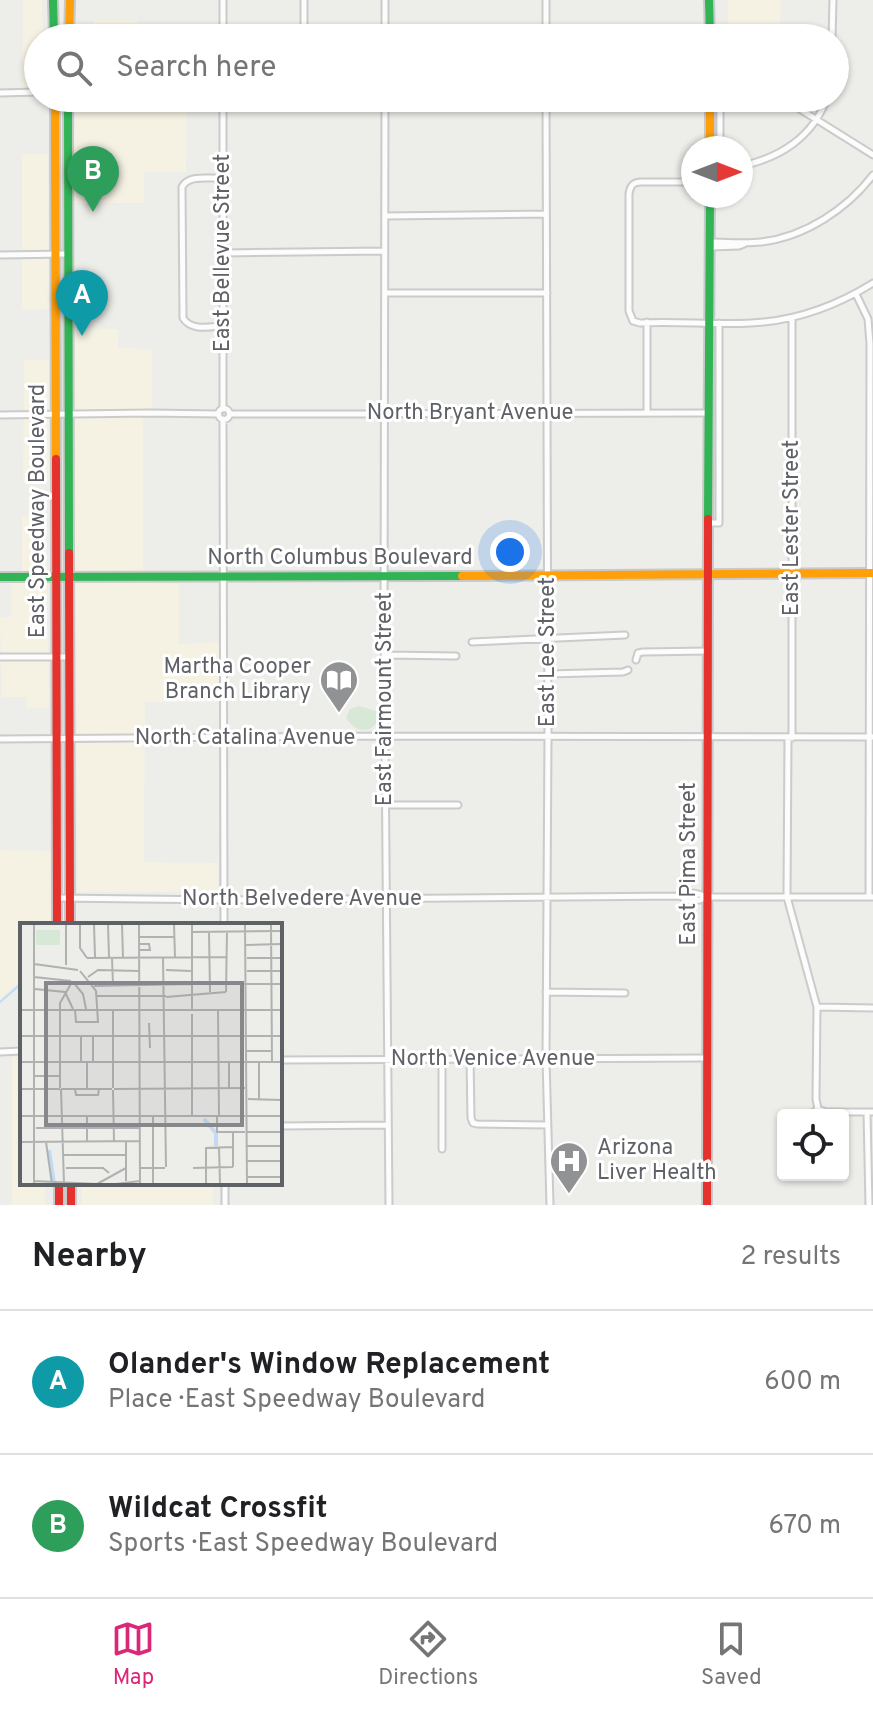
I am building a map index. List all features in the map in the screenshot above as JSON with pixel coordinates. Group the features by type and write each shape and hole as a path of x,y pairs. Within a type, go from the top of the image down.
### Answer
{"street":[{"path":"53,0 54,24"},
{"path":"69,24 70,0"},
{"path":"223,0 223,24"},
{"path":"304,0 304,24"},
{"path":"385,0 385,24"},
{"path":"546,0 546,24"},
{"path":"709,0 710,24"},
{"path":"832,24 833,0"},
{"path":"0,93 24,92"},
{"name":"East Speedway Boulevard","path":"55,112 57,923"},
{"name":"East Speedway Boulevard","path":"68,112 70,923"},
{"name":"East Bellevue Street","path":"223,112 224,923"},
{"name":"East Fairmount Street","path":"385,112 385,805 389,1205"},
{"name":"East Lee Street","path":"546,112 546,1059 550,1205"},
{"path":"710,112 710,136"},
{"path":"720,112 720,136"},
{"path":"804,112 873,155"},
{"path":"753,164 785,151 804,136 821,112"},
{"path":"710,244 765,242 804,229 843,206 873,175"},
{"path":"222,178 189,180 182,187 183,318 194,327 222,326"},
{"path":"681,182 641,182 631,186 629,311 635,322 752,323 792,318 822,309 873,283"},
{"name":"East Pima Street","path":"709,523 719,523 710,208"},
{"path":"385,216 546,214"},
{"path":"223,253 385,251"},
{"path":"0,255 68,254"},
{"path":"386,293 547,293"},
{"path":"706,897 871,897 870,329 856,294"},
{"name":"East Lester Street","path":"792,318 793,574 787,897 817,1007 818,1109"},
{"path":"647,322 647,413"},
{"name":"East Pima Street","path":"707,1205 709,413 715,323"},
{"name":"North Bryant Avenue","path":"222,414 228,418 230,414 709,413"},
{"path":"0,415 222,414"},
{"name":"North Columbus Boulevard","path":"0,577 871,573"},
{"path":"472,642 625,635"},
{"path":"636,660 638,653 643,652 708,651"},
{"path":"385,655 456,656"},
{"path":"0,657 68,657"},
{"path":"548,674 628,670"},
{"name":"North Catalina Avenue","path":"0,739 871,737"},
{"path":"385,805 458,805"},
{"name":"North Belvedere Avenue","path":"57,898 224,900 681,896 686,901 706,897"},
{"path":"546,992 625,993"},
{"path":"817,1007 873,1008"},
{"path":"0,1052 20,1051"},
{"path":"442,1058 442,1149"},
{"path":"470,1058 473,1123 548,1125"},
{"name":"North Venice Avenue","path":"282,1060 706,1058"},
{"path":"849,1112 870,1112 869,1205"},
{"path":"282,1126 388,1125"}],"shaded area":[{"path":"23,0 42,0 43,24 24,24 22,87"},
{"path":"728,0 781,0 780,24 728,24"},
{"path":"94,20 137,20 137,24 94,24"},
{"path":"75,112 187,112 186,172 144,172 144,203 73,203"},
{"path":"22,154 48,154 49,309 22,310"},
{"path":"73,328 118,329 118,348 152,349 152,409 144,409 143,424 143,582 179,583 179,644 220,642 220,702 145,702 144,862 218,863 218,892 78,892"},
{"path":"24,360 49,360 49,481 23,483"},
{"path":"46,515 49,708 27,708 26,697 2,697 0,618 11,617 11,582 22,582 22,516"},
{"path":"0,850 51,851 51,923 20,923 20,982 0,998"},
{"path":"12,1057 20,1057 20,1185 45,1185 45,1205 12,1205"},
{"path":"82,1185 213,1185 213,1205 82,1205"}],"green space":[{"path":"359,706 380,712 371,728 356,728 346,718 350,709"}],"waterway":[{"path":"0,1002 20,985"}],"traffic: fast":[{"path":"53,0 54,24"},
{"path":"709,0 710,24"},
{"path":"68,112 69,553"},
{"path":"708,519 710,208"},
{"path":"0,577 462,576"}],"traffic: slow":[{"path":"69,24 70,0"},
{"path":"55,112 56,459"},
{"path":"710,112 710,136"},
{"path":"462,576 873,573"}],"traffic: jam":[{"path":"56,459 57,923"},
{"path":"707,1205 708,519"},
{"path":"69,553 70,923"},
{"path":"59,1185 59,1205"},
{"path":"71,1185 71,1205"}],"place":[{"name":"Wildcat Crossfit","path":"93,212"},
{"name":"Olander's Window Replacement","path":"82,336"},
{"name":"Martha Cooper Branch Library","path":"339,714"},
{"name":"Arizona Liver Health","path":"569,1195"}]}
